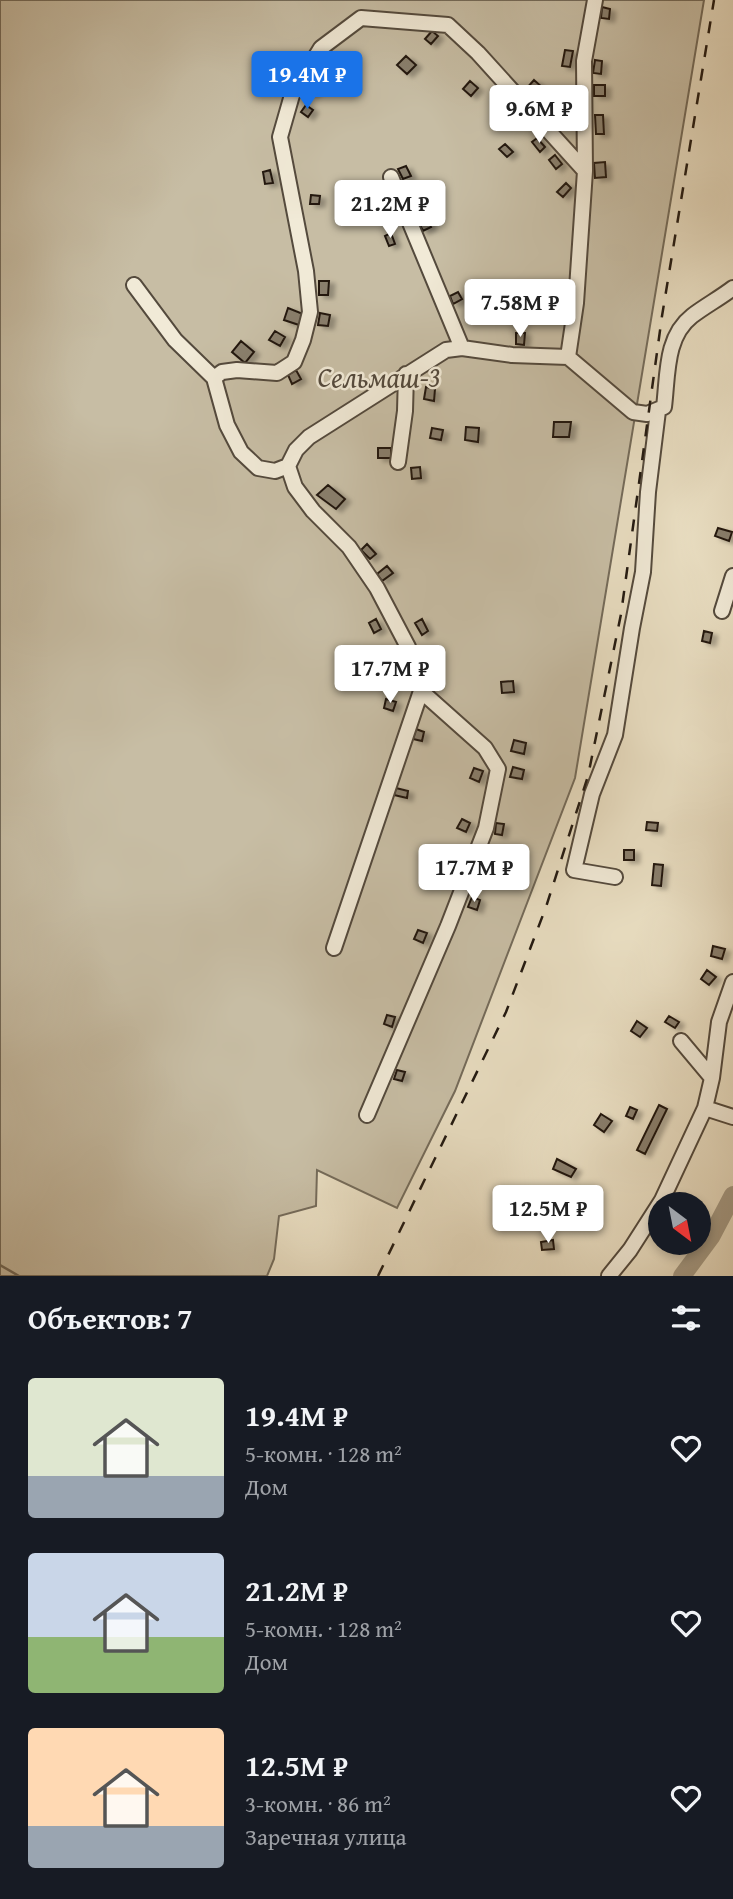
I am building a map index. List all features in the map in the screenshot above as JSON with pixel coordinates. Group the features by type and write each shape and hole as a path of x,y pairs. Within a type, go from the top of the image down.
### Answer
{"street":[{"path":"568,357 576,303 585,171 584,61 595,0"},
{"path":"214,378 222,372 237,370 277,373 294,362 303,340 310,312 306,271 280,137 292,95 321,48 361,18 448,25 478,53 585,171"},
{"path":"391,177 463,348"},
{"path":"134,285 175,340 214,378 227,425 241,452 258,468 275,471 288,466 296,450 309,437 446,350 463,348 512,355 568,357 633,412 647,414 658,411 664,407 669,359 679,328 692,315 733,288"},
{"path":"398,462 405,411 406,374"},
{"path":"615,877 574,870 592,794 615,735 643,572 648,492 658,411"},
{"path":"288,466 295,487 313,511 349,547 377,588 408,647 421,691 485,748 498,769 486,828 448,926 367,1115"},
{"path":"722,611 733,576"},
{"path":"334,947 421,691"},
{"path":"609,1276 630,1251 662,1200 705,1108 719,1022 733,982"},
{"path":"681,1041 712,1078"},
{"path":"705,1108 733,1117"}],"green space":[{"name":"Сельмаш-3","path":"0,0 704,0 575,778 455,1091 397,1208 317,1170 316,1206 279,1216 274,1259 267,1276 0,1276"}],"building":[{"path":"602,7 610,9 609,19 601,18"},
{"path":"432,31 438,36 431,44 425,39"},
{"path":"565,50 573,51 570,67 562,66"},
{"path":"406,56 416,65 407,74 397,65"},
{"path":"595,60 602,61 601,74 593,73"},
{"path":"314,79 320,85 313,94 306,88"},
{"path":"534,80 543,88 536,96 527,88"},
{"path":"470,81 478,88 471,96 463,89"},
{"path":"594,85 605,85 605,96 594,96"},
{"path":"306,105 313,110 308,117 301,112"},
{"path":"595,115 603,115 604,134 596,134"},
{"path":"537,138 545,147 540,152 532,142"},
{"path":"505,144 513,152 507,157 499,149"},
{"path":"555,155 562,164 556,169 549,160"},
{"path":"605,162 606,177 595,178 594,163"},
{"path":"406,166 411,176 403,179 398,169"},
{"path":"270,170 273,183 265,184 263,172"},
{"path":"566,183 571,188 563,197 557,192"},
{"path":"311,195 320,196 319,204 310,204"},
{"path":"386,205 389,211 376,217 373,212"},
{"path":"426,219 431,227 423,231 419,223"},
{"path":"391,233 395,244 389,246 385,236"},
{"path":"319,281 329,281 328,295 319,295"},
{"path":"458,292 462,299 453,304 450,296"},
{"path":"288,308 303,314 299,325 284,320"},
{"path":"320,313 330,315 328,326 318,325"},
{"path":"275,331 285,337 280,346 269,340"},
{"path":"516,333 525,333 524,345 516,344"},
{"path":"241,341 254,352 245,363 232,352"},
{"path":"296,370 301,379 292,384 288,375"},
{"path":"426,387 435,389 434,401 424,399"},
{"path":"554,422 571,422 569,437 553,437"},
{"path":"466,427 479,428 478,442 465,440"},
{"path":"432,428 443,430 441,440 430,438"},
{"path":"378,448 391,448 391,458 378,458"},
{"path":"420,467 421,478 412,479 411,468"},
{"path":"328,485 345,499 336,509 317,495"},
{"path":"718,528 732,532 729,541 715,536"},
{"path":"367,544 376,554 370,559 361,550"},
{"path":"387,566 393,573 382,581 377,574"},
{"path":"376,619 381,629 374,633 369,623"},
{"path":"422,619 428,631 422,635 415,623"},
{"path":"704,631 712,633 710,643 702,641"},
{"path":"358,652 362,658 352,664 348,658"},
{"path":"513,681 514,692 502,693 501,682"},
{"path":"386,699 396,702 393,711 384,708"},
{"path":"416,729 424,732 422,741 413,739"},
{"path":"514,740 526,743 524,754 511,751"},
{"path":"513,767 524,770 522,779 510,777"},
{"path":"474,768 483,771 479,782 470,778"},
{"path":"396,788 408,791 407,798 394,795"},
{"path":"462,819 470,823 466,832 457,828"},
{"path":"647,822 658,823 657,831 646,830"},
{"path":"496,823 504,824 502,835 495,834"},
{"path":"624,850 634,850 634,860 624,860"},
{"path":"654,864 663,865 661,886 652,885"},
{"path":"484,868 494,870 492,879 482,877"},
{"path":"472,897 480,900 477,910 468,907"},
{"path":"418,930 427,933 423,943 414,939"},
{"path":"713,946 725,949 722,959 711,956"},
{"path":"707,970 716,977 709,985 701,979"},
{"path":"387,1015 395,1017 392,1027 384,1024"},
{"path":"669,1016 679,1022 675,1028 665,1022"},
{"path":"637,1021 647,1028 640,1037 631,1031"},
{"path":"397,1070 405,1072 402,1081 394,1079"},
{"path":"659,1105 667,1109 645,1154 637,1150"},
{"path":"630,1107 637,1110 633,1119 626,1116"},
{"path":"601,1114 612,1121 604,1132 594,1125"},
{"path":"557,1159 576,1169 571,1177 553,1169"},
{"path":"553,1240 554,1249 542,1250 541,1242"}],"waterway":[{"path":"682,1276 711,1237 733,1195"},
{"path":"0,1265 19,1276"}],"railway":[{"path":"378,1276 506,1012 546,907 588,776 621,614 662,316 714,0"}]}
